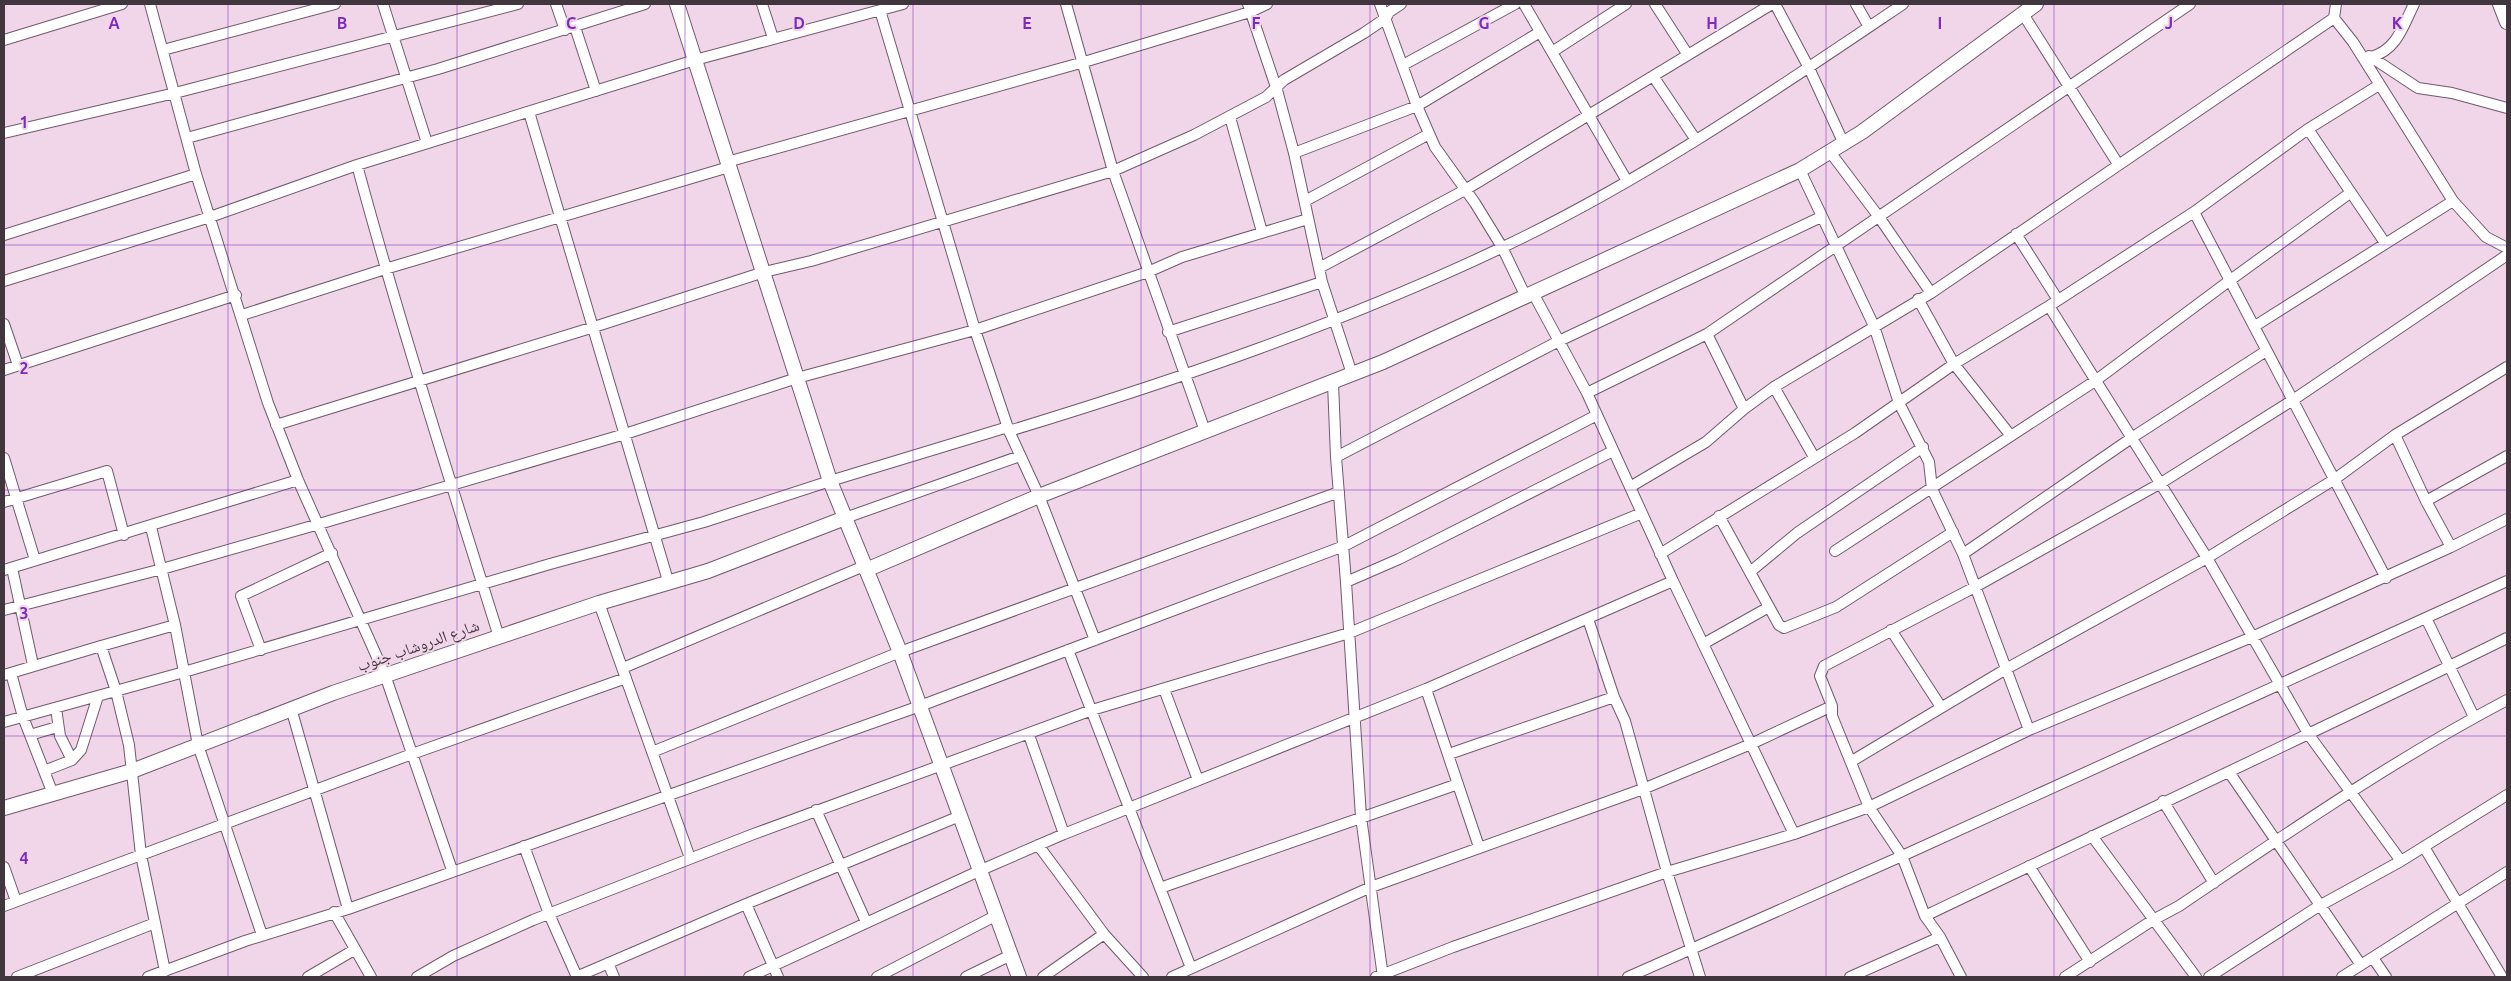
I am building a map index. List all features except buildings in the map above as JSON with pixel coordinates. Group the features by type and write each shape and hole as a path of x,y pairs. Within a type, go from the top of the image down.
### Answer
{"street":[{"path":"4,40 122,4"},
{"path":"150,4 196,174 276,425 298,480 385,675 452,870"},
{"path":"163,50 335,4"},
{"path":"383,4 427,143"},
{"path":"4,133 175,93 518,4"},
{"path":"556,4 570,28 596,91"},
{"path":"187,138 407,78 645,4"},
{"path":"677,4 830,481 900,652 1019,977"},
{"path":"762,4 773,38"},
{"path":"1066,4 1084,62 1113,171 1168,332 1205,431"},
{"path":"242,315 386,269 560,219 728,165 1084,62 1249,8 1267,4"},
{"path":"1380,4 1429,134 1440,155 1466,190 1502,247 1559,341 1587,393 1660,554 1794,834"},
{"path":"276,425 594,327 764,272 811,261 941,220 1113,171 1230,117 1276,90 1284,80 1386,18 1389,12 1401,4"},
{"path":"1403,64 1515,4"},
{"path":"1524,4 1627,181"},
{"path":"1552,52 1626,4"},
{"path":"1655,4 1688,55"},
{"path":"1319,268 1466,190 1773,4 1809,68 1844,144"},
{"path":"1856,4 1869,27"},
{"path":"4,722 655,536 830,481 1184,376 1336,320 1502,247 1627,181 1696,140 1809,68 1903,4"},
{"path":"4,906 625,673 865,568 1039,496 1333,383 1530,295 1800,170 1844,144 2036,4"},
{"path":"1587,393 1707,334 2190,4"},
{"path":"2336,4 2334,18 2353,42 2453,201 2486,237 2507,248"},
{"path":"2371,57 2383,54 2394,44 2414,4"},
{"path":"2500,4 2507,19"},
{"path":"4,281 210,217 357,165 695,60 898,5"},
{"path":"1249,8 1294,153 1322,282 1336,320 1352,374"},
{"path":"880,10 975,330 1009,429 1076,586 1095,640"},
{"path":"2022,14 2118,164"},
{"path":"1630,488 1706,442 1744,409 1774,387 1918,299 1931,293 2334,18"},
{"path":"1294,153 1417,106 1540,32"},
{"path":"2353,42 2371,57 2418,88 2452,93 2507,108"},
{"path":"1654,76 1696,140"},
{"path":"1660,554 1900,404 1954,364 2049,306 2194,212 2308,129 2379,84"},
{"path":"529,112 669,584"},
{"path":"1230,117 1262,232"},
{"path":"2308,129 2385,243"},
{"path":"1305,201 1429,134"},
{"path":"1830,152 1879,217 1931,293"},
{"path":"357,165 450,484 499,637"},
{"path":"1800,170 1874,326 1900,404 1929,462 1932,489 1963,554 2029,730"},
{"path":"4,235 196,174"},
{"path":"1835,551 2095,381 2350,193"},
{"path":"2255,326 2453,201"},
{"path":"2194,212 2386,578"},
{"path":"1336,457 1559,341 1821,217"},
{"path":"4,610 162,569 319,524 450,484 626,434 797,378 975,330 1148,272 1169,261 1308,219"},
{"path":"2016,234 2058,300"},
{"path":"1961,977 1940,937 1925,916 1902,856 1869,807 1832,716 1832,706 1820,676 1824,666 1975,587 2161,483 2293,400 2507,255"},
{"path":"1168,332 1322,282"},
{"path":"4,370 236,295"},
{"path":"1918,299 1954,364 2011,436"},
{"path":"2049,306 2095,381 2133,437 2207,558 2309,735 2401,861"},
{"path":"4,324 18,366"},
{"path":"1707,334 1744,409"},
{"path":"1963,554 2133,437 2266,351"},
{"path":"1852,762 2006,669 2207,558 2335,479 2395,435 2507,367"},
{"path":"1333,383 1336,457 1344,546 1361,817 1371,887 1380,976 1454,947 1667,872 1794,834 1869,807 2029,730 2252,637 2386,578 2507,519"},
{"path":"1774,387 1814,457"},
{"path":"148,977 262,935 348,909 452,870 667,798 920,706 1344,546 1597,415"},
{"path":"2395,435 2426,501 2451,547"},
{"path":"1750,572 1797,533 1923,447"},
{"path":"1346,582 1398,559 1613,452"},
{"path":"845,518 1020,456"},
{"path":"2426,501 2507,456"},
{"path":"4,458 35,560"},
{"path":"4,502 107,471 124,535"},
{"path":"34,666 8,569 151,527 298,480"},
{"path":"652,752 900,652 1076,586 1339,492"},
{"path":"420,976 453,956 549,914 816,810 943,767 1092,710 1349,633 1642,513"},
{"path":"1719,516 1779,625 1784,628 1836,606 1953,532"},
{"name":"شارع الدروشاب جنوب","path":"4,808 132,771 291,708 599,603 669,584 765,550 845,518"},
{"path":"151,527 175,625 198,746 262,935"},
{"path":"261,650 241,596 332,553"},
{"path":"749,977 1038,845 1426,689 1673,581"},
{"path":"1628,977 1902,856 2507,581"},
{"path":"599,603 690,858"},
{"path":"1703,644 1769,607"},
{"path":"2426,618 2474,718"},
{"path":"1588,619 1614,697 1625,721 1667,872 1700,977"},
{"path":"53,794 7,674 175,625"},
{"path":"1891,630 1941,707"},
{"path":"1925,916 2163,801 2309,735 2507,638"},
{"path":"100,646 116,691 132,771 141,855 165,972"},
{"path":"1068,650 1191,968"},
{"path":"1164,689 1198,780"},
{"path":"1426,689 1479,848"},
{"path":"44,771 72,760 82,750 98,696"},
{"path":"1449,754 1614,697"},
{"path":"2065,977 2214,883 2351,792 2507,700"},
{"path":"1172,977 1371,887 1643,789 1751,744 1832,706"},
{"path":"56,708 57,727 72,760"},
{"path":"291,708 348,909"},
{"path":"30,735 57,727"},
{"path":"1029,735 1064,834"},
{"path":"2229,772 2319,906 2362,965"},
{"path":"1160,888 1458,784"},
{"path":"2209,977 2319,906 2424,848 2507,795"},
{"path":"2163,801 2214,883"},
{"path":"816,810 866,922"},
{"path":"524,846 549,914 576,977 746,904 960,816"},
{"path":"2092,836 2196,977"},
{"path":"1038,845 1104,934 1143,977"},
{"path":"2424,848 2457,904 2503,973"},
{"path":"4,866 16,901"},
{"path":"2029,866 2090,962"},
{"path":"2342,977 2507,872"},
{"path":"746,904 778,977"},
{"path":"334,912 371,977"},
{"path":"877,977 997,915"},
{"path":"17,977 155,923"},
{"path":"1042,977 1104,934"},
{"path":"1850,977 1940,937"},
{"path":"308,977 354,950"},
{"path":"966,977 1011,954"},
{"path":"2373,958 2386,977"},
{"path":"608,963 614,977"}]}
